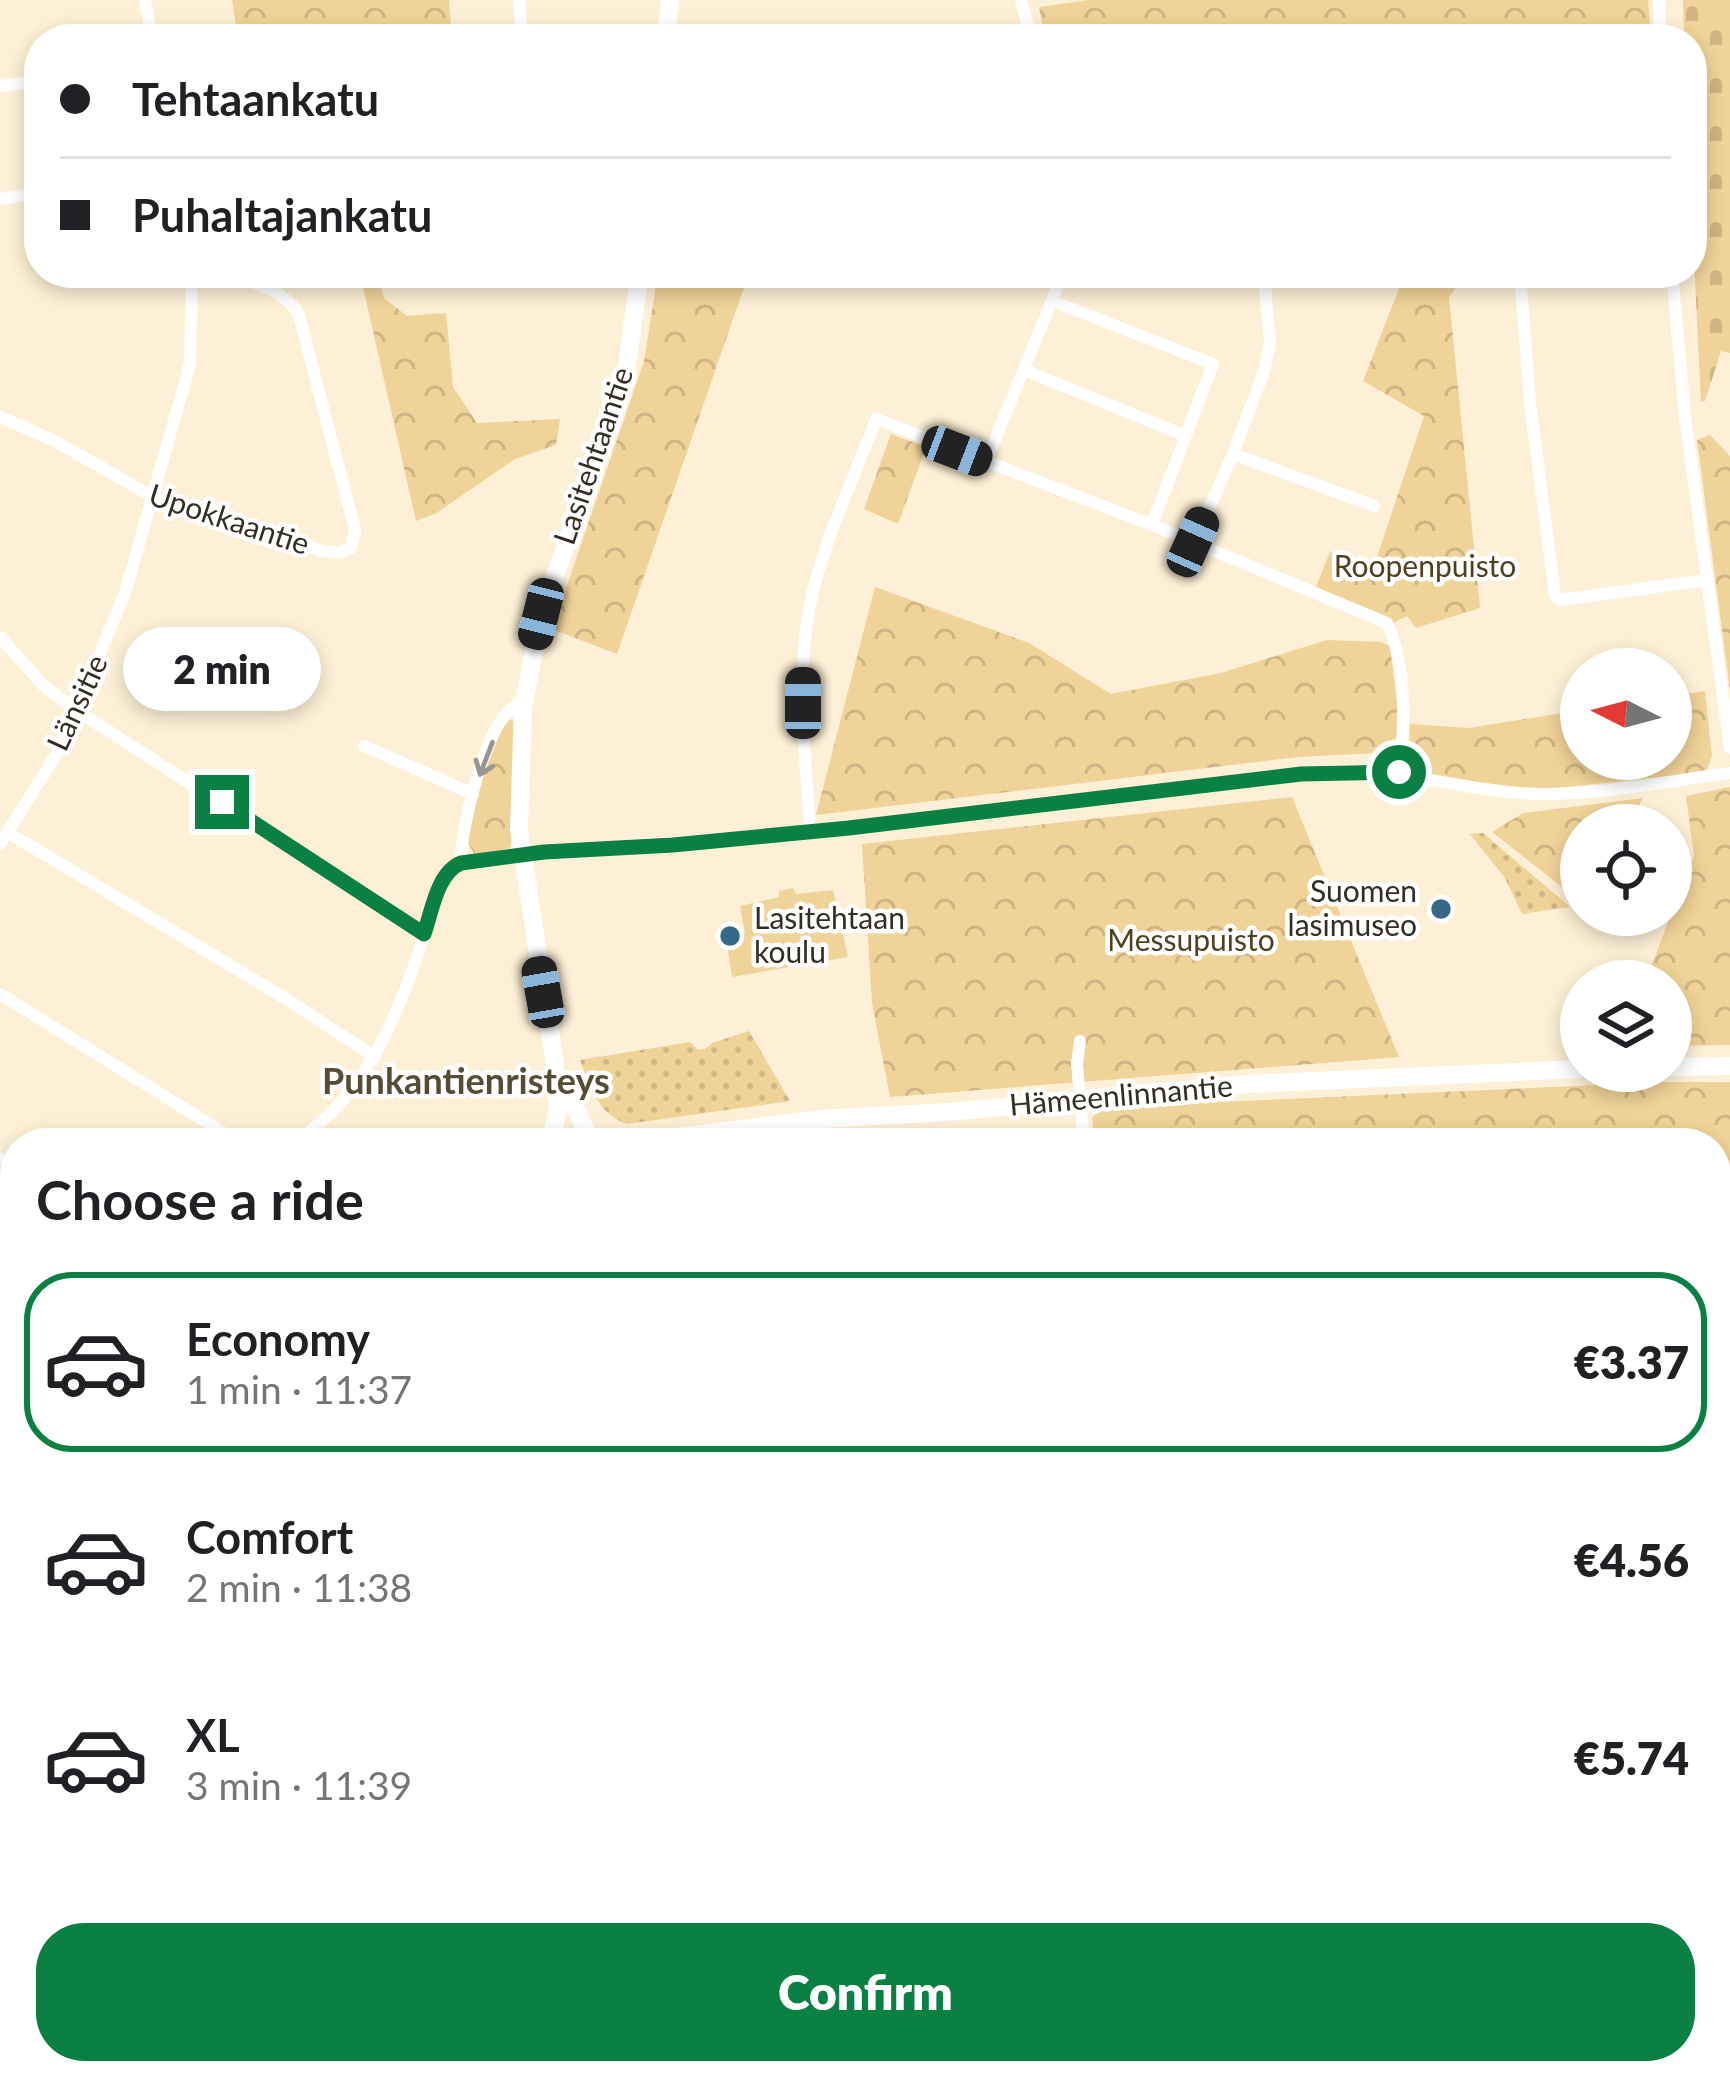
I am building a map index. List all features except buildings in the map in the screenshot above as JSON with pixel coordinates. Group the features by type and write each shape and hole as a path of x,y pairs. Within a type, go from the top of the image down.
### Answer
{"main road":[{"name":"Lasitehtaantie","path":"550,1128 558,1109 555,1064 521,856 518,789 524,697 541,614 624,385 638,288"},
{"name":"Lasitehtaantie","path":"555,1064 589,1128"},
{"path":"1692,1067 1730,1066"},
{"name":"Hämeenlinnantie","path":"748,1128 1247,1084 1560,1071"}],"street":[{"name":"Länsitie","path":"4,838 63,744 114,625 190,364 192,288"},
{"name":"Upokkaantie","path":"0,417 55,441 153,497 331,553 346,551 356,537 299,314 285,296 271,288"},
{"path":"986,462 1057,288"},
{"path":"1193,542 1259,384 1270,343 1265,288"},
{"path":"1521,288 1530,403 1555,595 1560,600 1706,580"},
{"path":"1674,288 1730,748"},
{"path":"1052,301 1213,364 1152,525"},
{"path":"1024,370 1186,436"},
{"path":"810,832 804,740 804,646 810,605 876,419 1152,525 1388,623 1401,685 1399,772"},
{"path":"1233,454 1374,506"},
{"path":"0,637 44,686 76,710 424,934"},
{"path":"461,863 473,794 499,724 524,697"},
{"path":"364,746 473,794"},
{"path":"313,1128 337,1109 376,1058 443,879 452,866 461,863 810,832 1350,770 1399,772 1480,789 1536,794 1730,773"},
{"path":"4,838 285,998 376,1058"},
{"path":"0,994 216,1128"},
{"path":"1080,1040 1082,1128"}],"green space":[{"path":"232,0 449,0 451,24 236,24"},
{"path":"1089,0 1648,0 1650,23 1042,24 1039,7"},
{"path":"1683,0 1730,0 1730,353 1721,351 1701,402 1695,288 1707,288 1707,24 1684,24"},
{"path":"363,288 381,288 384,298 407,316 446,313 453,387 477,423 560,419 556,445 515,459 435,514 416,521"},
{"path":"656,288 744,288 617,654 552,629 644,361"},
{"name":"Roopenpuisto","path":"1399,288 1456,288 1449,297 1480,608 1416,628 1407,616 1393,623 1315,589 1330,552 1375,563 1424,416 1363,381"},
{"path":"891,434 926,447 898,524 864,509"},
{"path":"1710,435 1730,456 1730,690 1697,440"},
{"path":"875,587 1029,643 1111,694 1221,673 1327,640 1381,642 1390,646 1398,711 1396,752 1298,757 816,815"},
{"path":"1705,691 1712,756 1706,772 1692,774 1692,693"},
{"path":"1560,713 1560,780 1631,780 1538,790 1482,785 1408,769 1410,724 1469,728"},
{"path":"510,719 514,722 510,848 475,855 466,840 481,782"},
{"path":"1730,787 1730,1045 1692,1046 1692,960 1654,960 1663,936 1692,936 1692,804 1687,804 1686,796"},
{"name":"Messupuisto","path":"1292,797 1399,1057 890,1097 872,1003 862,844"},
{"path":"1643,798 1640,804 1595,804"},
{"path":"1560,808 1560,885 1492,832 1523,813"},
{"path":"1483,833 1560,898 1560,908 1522,914 1505,878 1470,834"},
{"path":"793,888 796,894 833,890 848,957 732,977 726,938 745,934 740,906 779,897 779,891"},
{"path":"749,1031 790,1101 627,1124 602,1106 580,1060 690,1042 698,1050 705,1049"},
{"path":"1692,1082 1730,1082 1730,1128 1093,1128 1092,1117 1108,1107 1560,1087 1560,1092 1692,1092"}],"place":[{"name":"Suomen lasimuseo","path":"1441,909"},
{"name":"Lasitehtaan koulu","path":"730,936"}],"district":[{"name":"Punkantienristeys","path":"466,1081"}],"route":[{"path":"222,802 424,934 443,879 452,866 461,863 849,828 1301,774 1399,772"}]}
